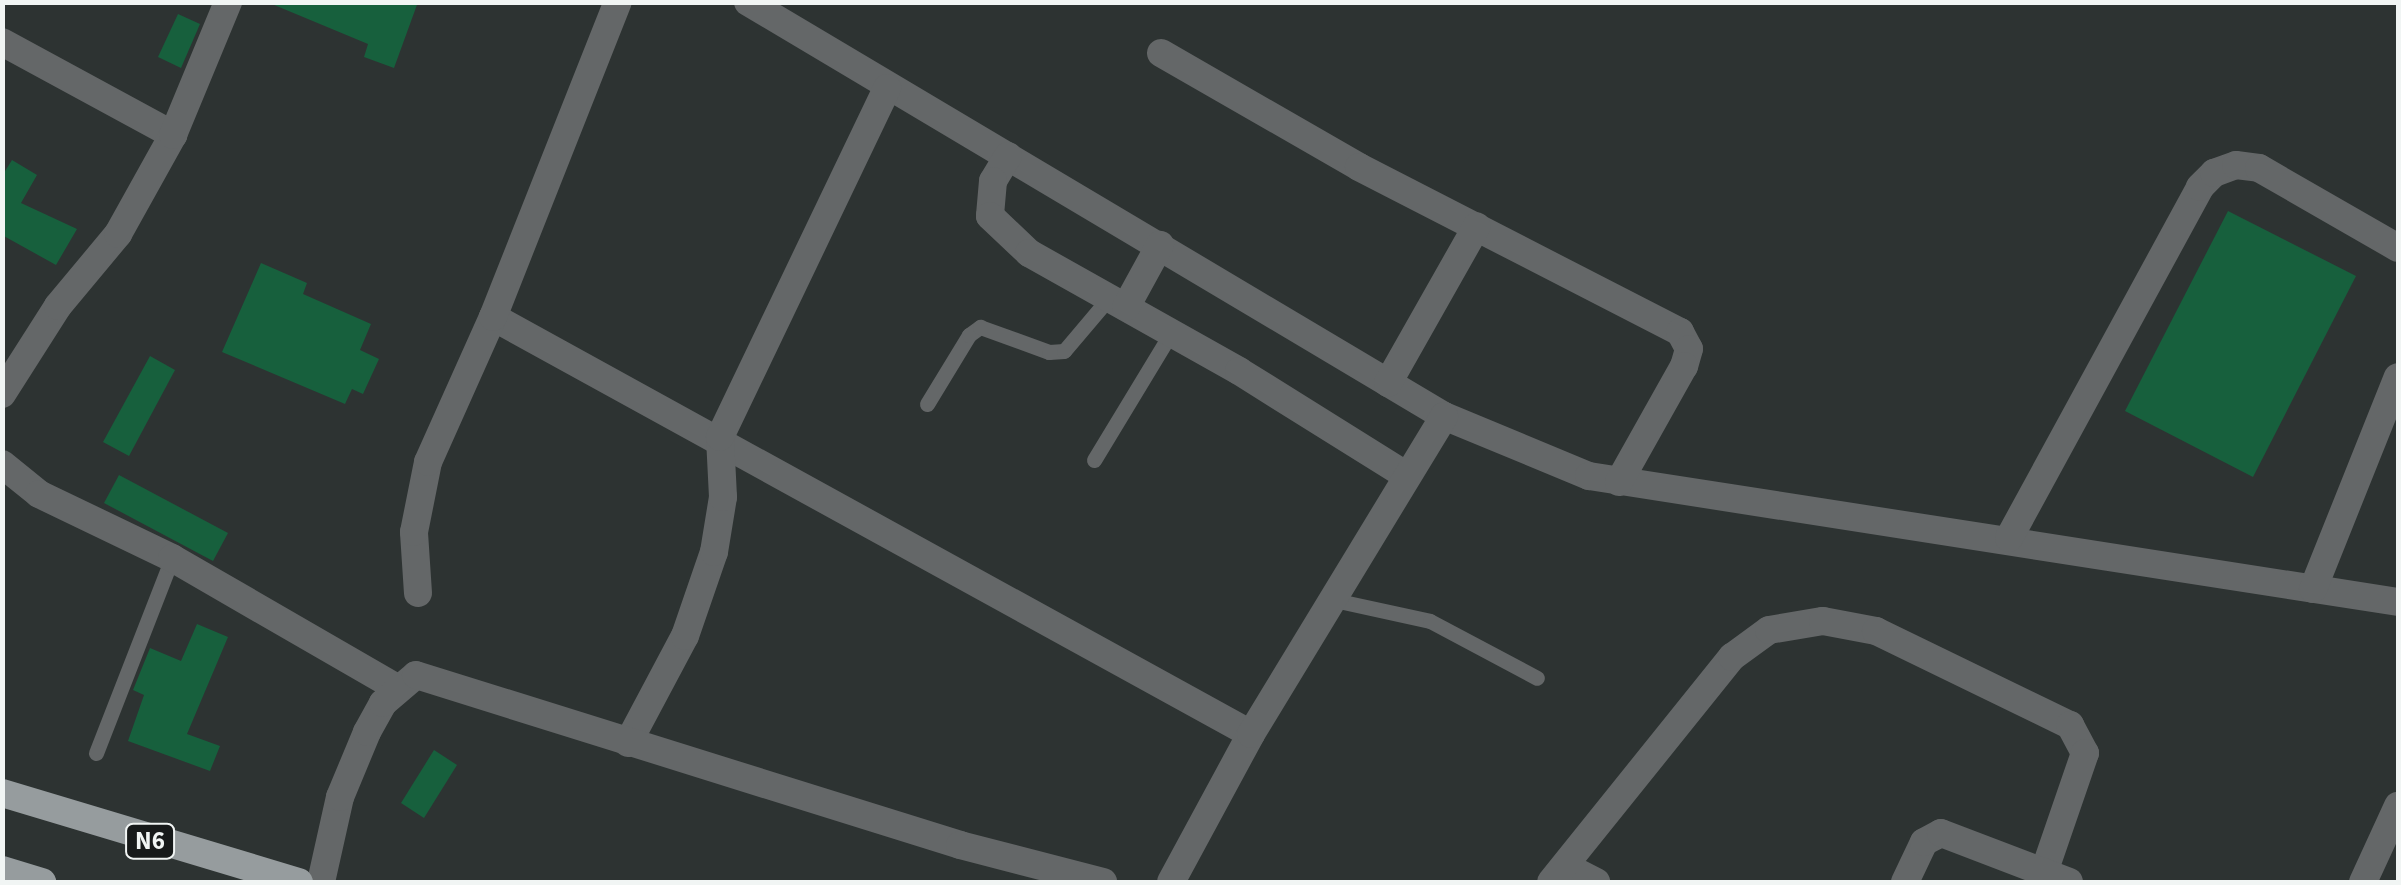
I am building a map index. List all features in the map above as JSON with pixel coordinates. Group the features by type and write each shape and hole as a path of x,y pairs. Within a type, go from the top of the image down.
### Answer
{"main road":[{"name":"N6","path":"2,793 299,882"},
{"path":"2,870 42,882"}],"street":[{"path":"2,394 58,306 118,234 173,135 228,2"},
{"path":"748,2 1444,416 1589,476 2009,538 2398,602"},
{"path":"418,594 414,532 428,462 494,317 613,4"},
{"path":"2,42 173,135"},
{"path":"1160,53 1358,167 1680,332 1688,350 1684,366 1620,482"},
{"path":"628,743 684,636 714,552 723,496 720,438 888,88"},
{"path":"1008,156 993,181 990,216 1028,253 1407,476"},
{"path":"2009,538 2200,188 2214,173 2236,165 2259,168 2398,248"},
{"path":"1388,382 1477,226"},
{"path":"1117,303 1160,245"},
{"path":"494,317 720,438 1081,646 1251,734"},
{"path":"2313,589 2398,378"},
{"path":"1171,882 1251,734 1444,416"},
{"path":"2,464 39,494 172,558 396,688"},
{"path":"1596,882 1558,874 1732,656 1769,630 1823,621 1876,631 2070,725 2085,753 2056,877 1941,833 1924,842 1905,882"},
{"path":"321,882 340,797 368,732 396,688 416,675 628,743 1102,882"},
{"path":"2363,882 2398,806"}],"lane":[{"path":"927,404 969,335 980,328 1049,352 1064,351 1117,303"},
{"path":"1094,460 1170,334"},
{"path":"96,752 172,558"},
{"path":"1334,600 1430,620 1538,678"}],"building":[{"path":"267,2 418,2 394,68 364,57 368,44"},
{"path":"178,14 200,24 181,68 158,57"},
{"path":"12,160 37,175 21,203 77,229 56,265 2,235 2,176"},
{"path":"2228,211 2356,276 2253,477 2125,411"},
{"path":"261,263 307,283 303,294 371,324 360,350 379,359 363,394 352,389 345,404 222,352"},
{"path":"150,356 175,370 129,456 103,442"},
{"path":"119,475 228,533 213,561 104,503"},
{"path":"197,624 228,637 187,734 220,746 210,771 128,741 144,695 133,690 150,648 181,661"},
{"path":"434,750 457,765 424,818 401,803"}]}
